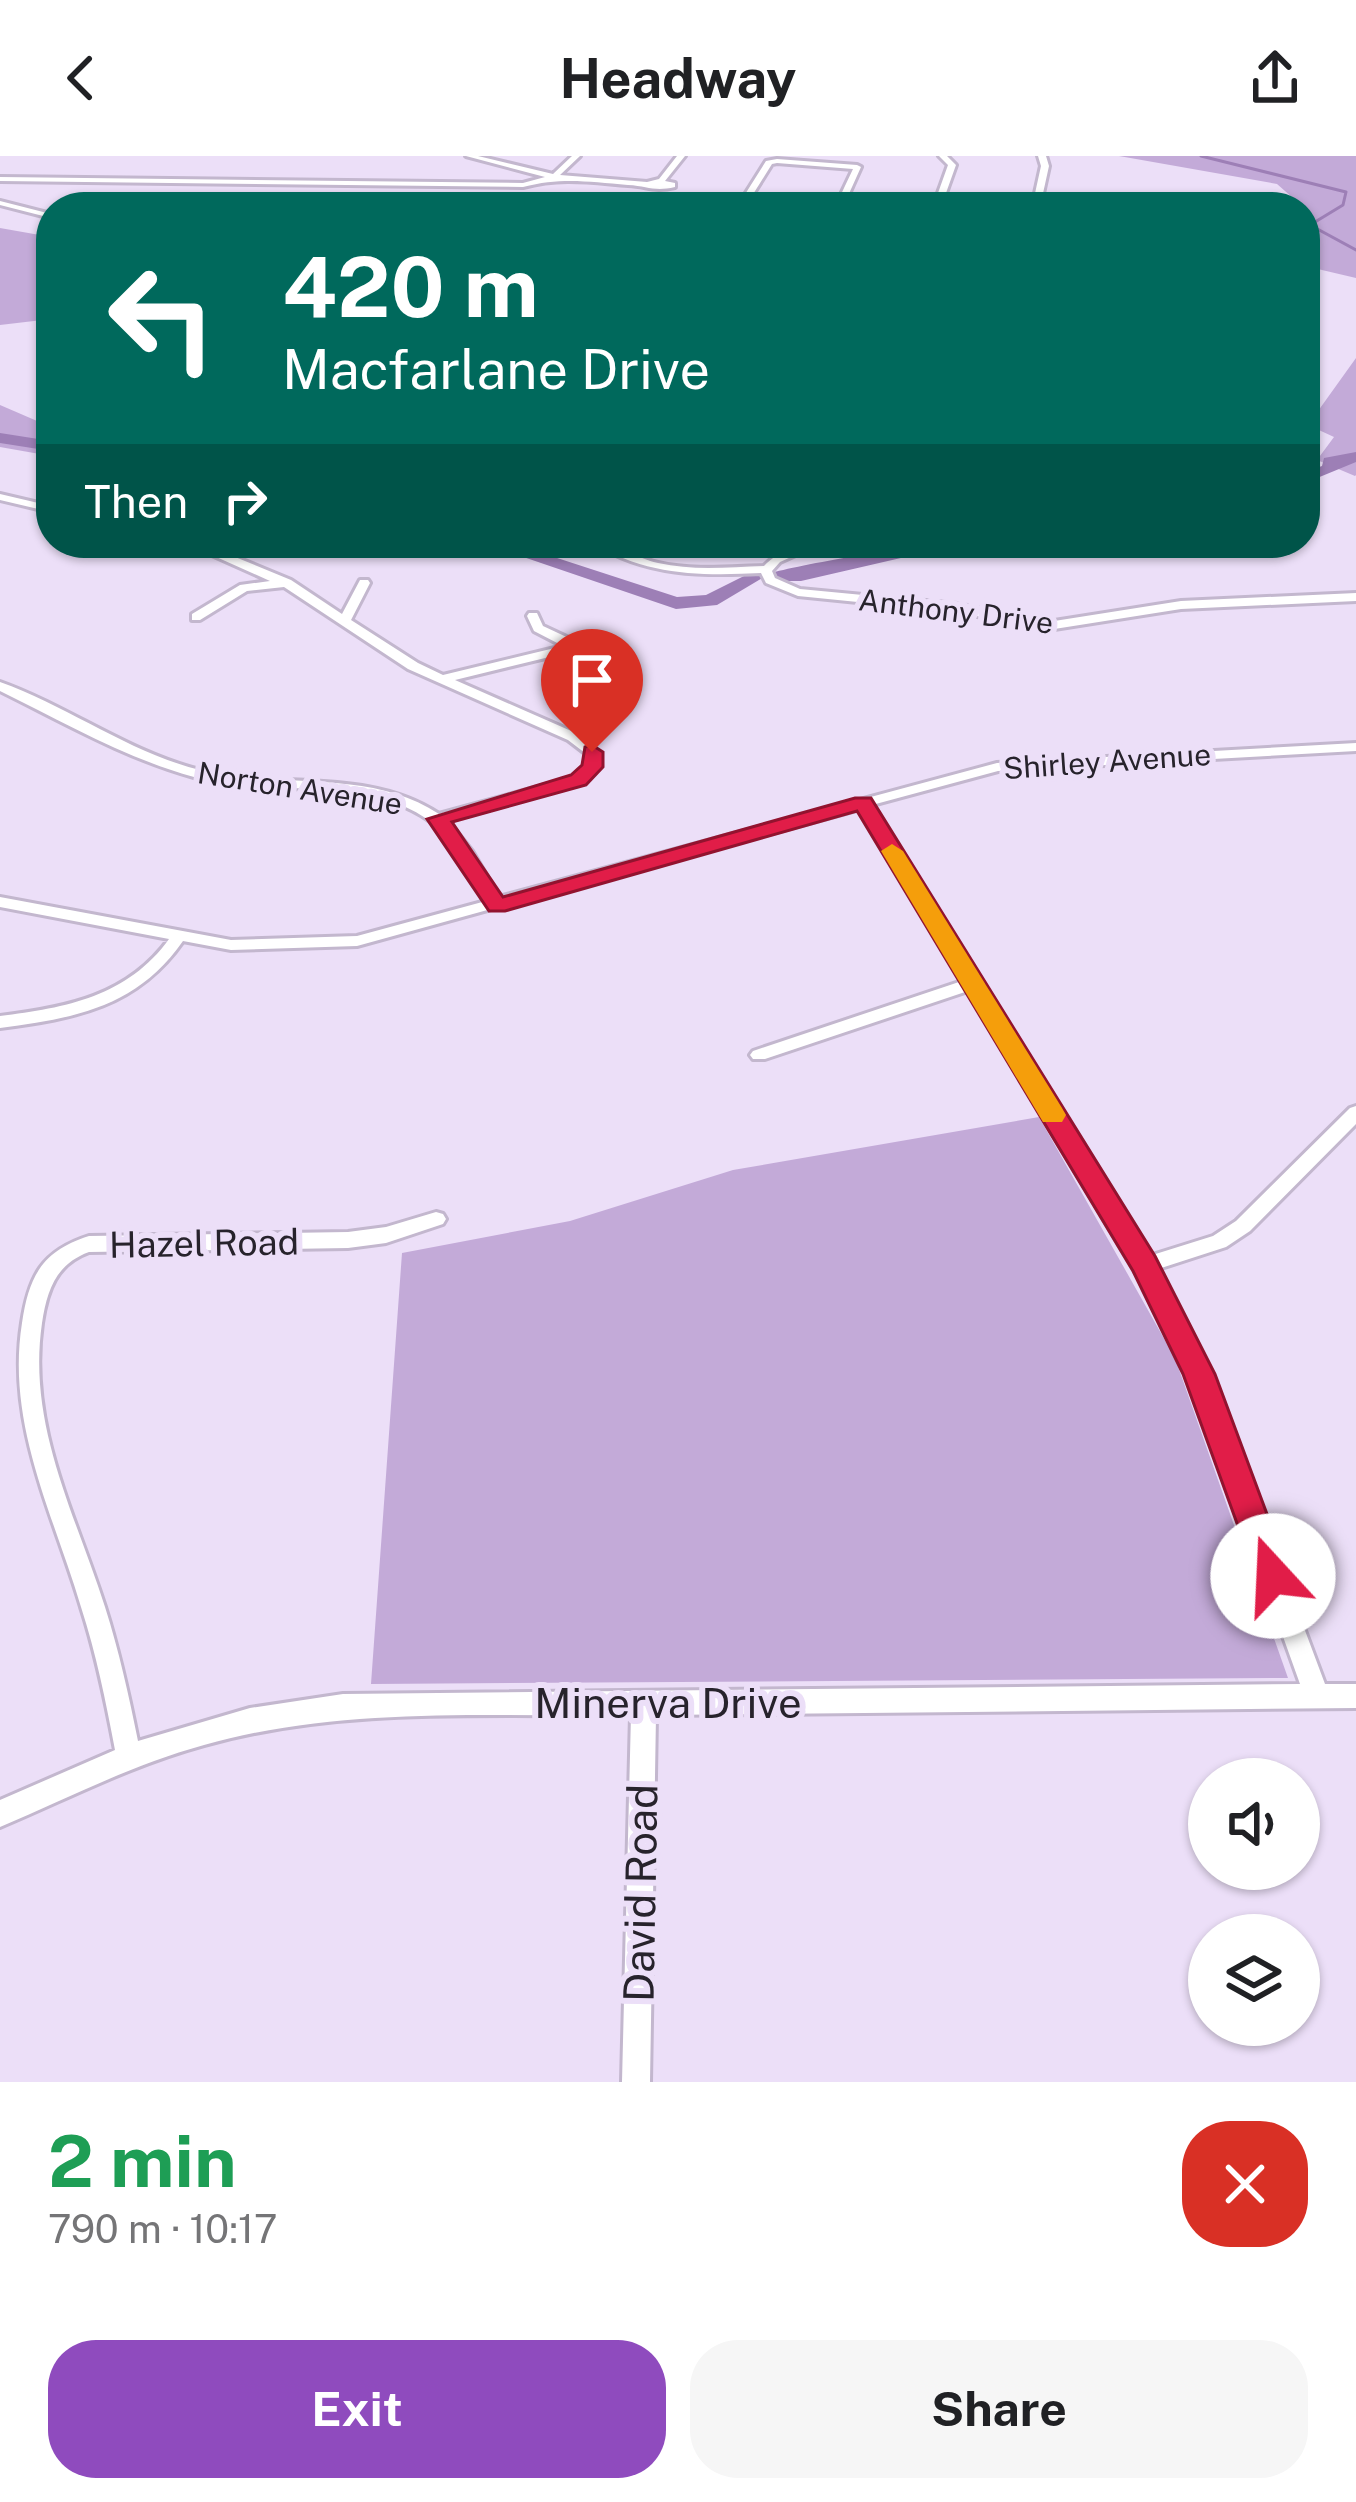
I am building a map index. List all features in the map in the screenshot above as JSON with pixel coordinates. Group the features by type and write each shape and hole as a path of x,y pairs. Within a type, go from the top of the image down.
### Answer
{"street":[{"path":"470,156 554,178 659,185"},
{"path":"0,179 523,185 554,178 576,156"},
{"path":"653,192 681,156"},
{"path":"1039,192 1045,166 1042,156"},
{"path":"942,192 952,165 944,157"},
{"path":"752,192 775,161 857,167 846,192"},
{"path":"0,202 36,212"},
{"path":"0,497 36,505"},
{"path":"225,558 287,584 391,653 441,679 573,737 595,759 587,774 567,785 438,819"},
{"path":"631,558 648,566 709,572 767,569 788,558"},
{"name":"Anthony Drive","path":"767,569 770,580 788,590 957,608 1048,626 1181,605 1356,597"},
{"path":"345,621 364,583"},
{"path":"196,616 244,588 287,584"},
{"path":"441,679 570,649 570,644 538,628 533,616"},
{"name":"Norton Avenue","path":"0,686 199,775 373,793 413,805 438,819 497,906"},
{"name":"Shirley Avenue","path":"0,902 231,945 357,941 1019,764 1356,747"},
{"path":"863,802 1144,1265 1199,1374 1317,1696"},
{"path":"0,1022 70,1012 127,991 155,968 178,936"},
{"path":"759,1055 973,983"},
{"path":"1144,1265 1219,1241 1243,1226 1356,1113"},
{"name":"Hazel Road","path":"128,1753 94,1609 27,1404 26,1343 47,1268 57,1257 89,1244 349,1240 386,1235 436,1219"},
{"name":"Minerva Drive","path":"0,1814 128,1753 271,1715 343,1706 1356,1696"},
{"name":"David Road","path":"636,2082 644,1704"}],"shaded area":[{"path":"1119,156 1356,156 1356,278 1320,270 1320,192 1286,192 1277,184"},
{"path":"0,228 36,234 36,321 0,325"},
{"path":"1356,358 1355,476 1320,461 1334,437 1320,431 1320,408"},
{"path":"0,405 36,421 36,453 0,447"},
{"path":"1039,1117 1175,1358 1288,1678 371,1684 402,1253 570,1221 733,1170"}],"waterway":[{"path":"1201,156 1346,192 1343,205 1320,219"},
{"path":"1320,230 1356,250"},
{"path":"0,438 36,444"},
{"path":"1320,473 1331,469 1330,462 1356,457"},
{"path":"538,558 676,603 710,601 754,577"},
{"path":"777,575 801,575 883,558"}],"slow traffic":[{"path":"892,851 1052,1115"}],"route":[{"path":"592,752 592,767 579,780 438,819 452,833 497,906 863,802 1173,1318 1199,1374 1273,1576"}]}
